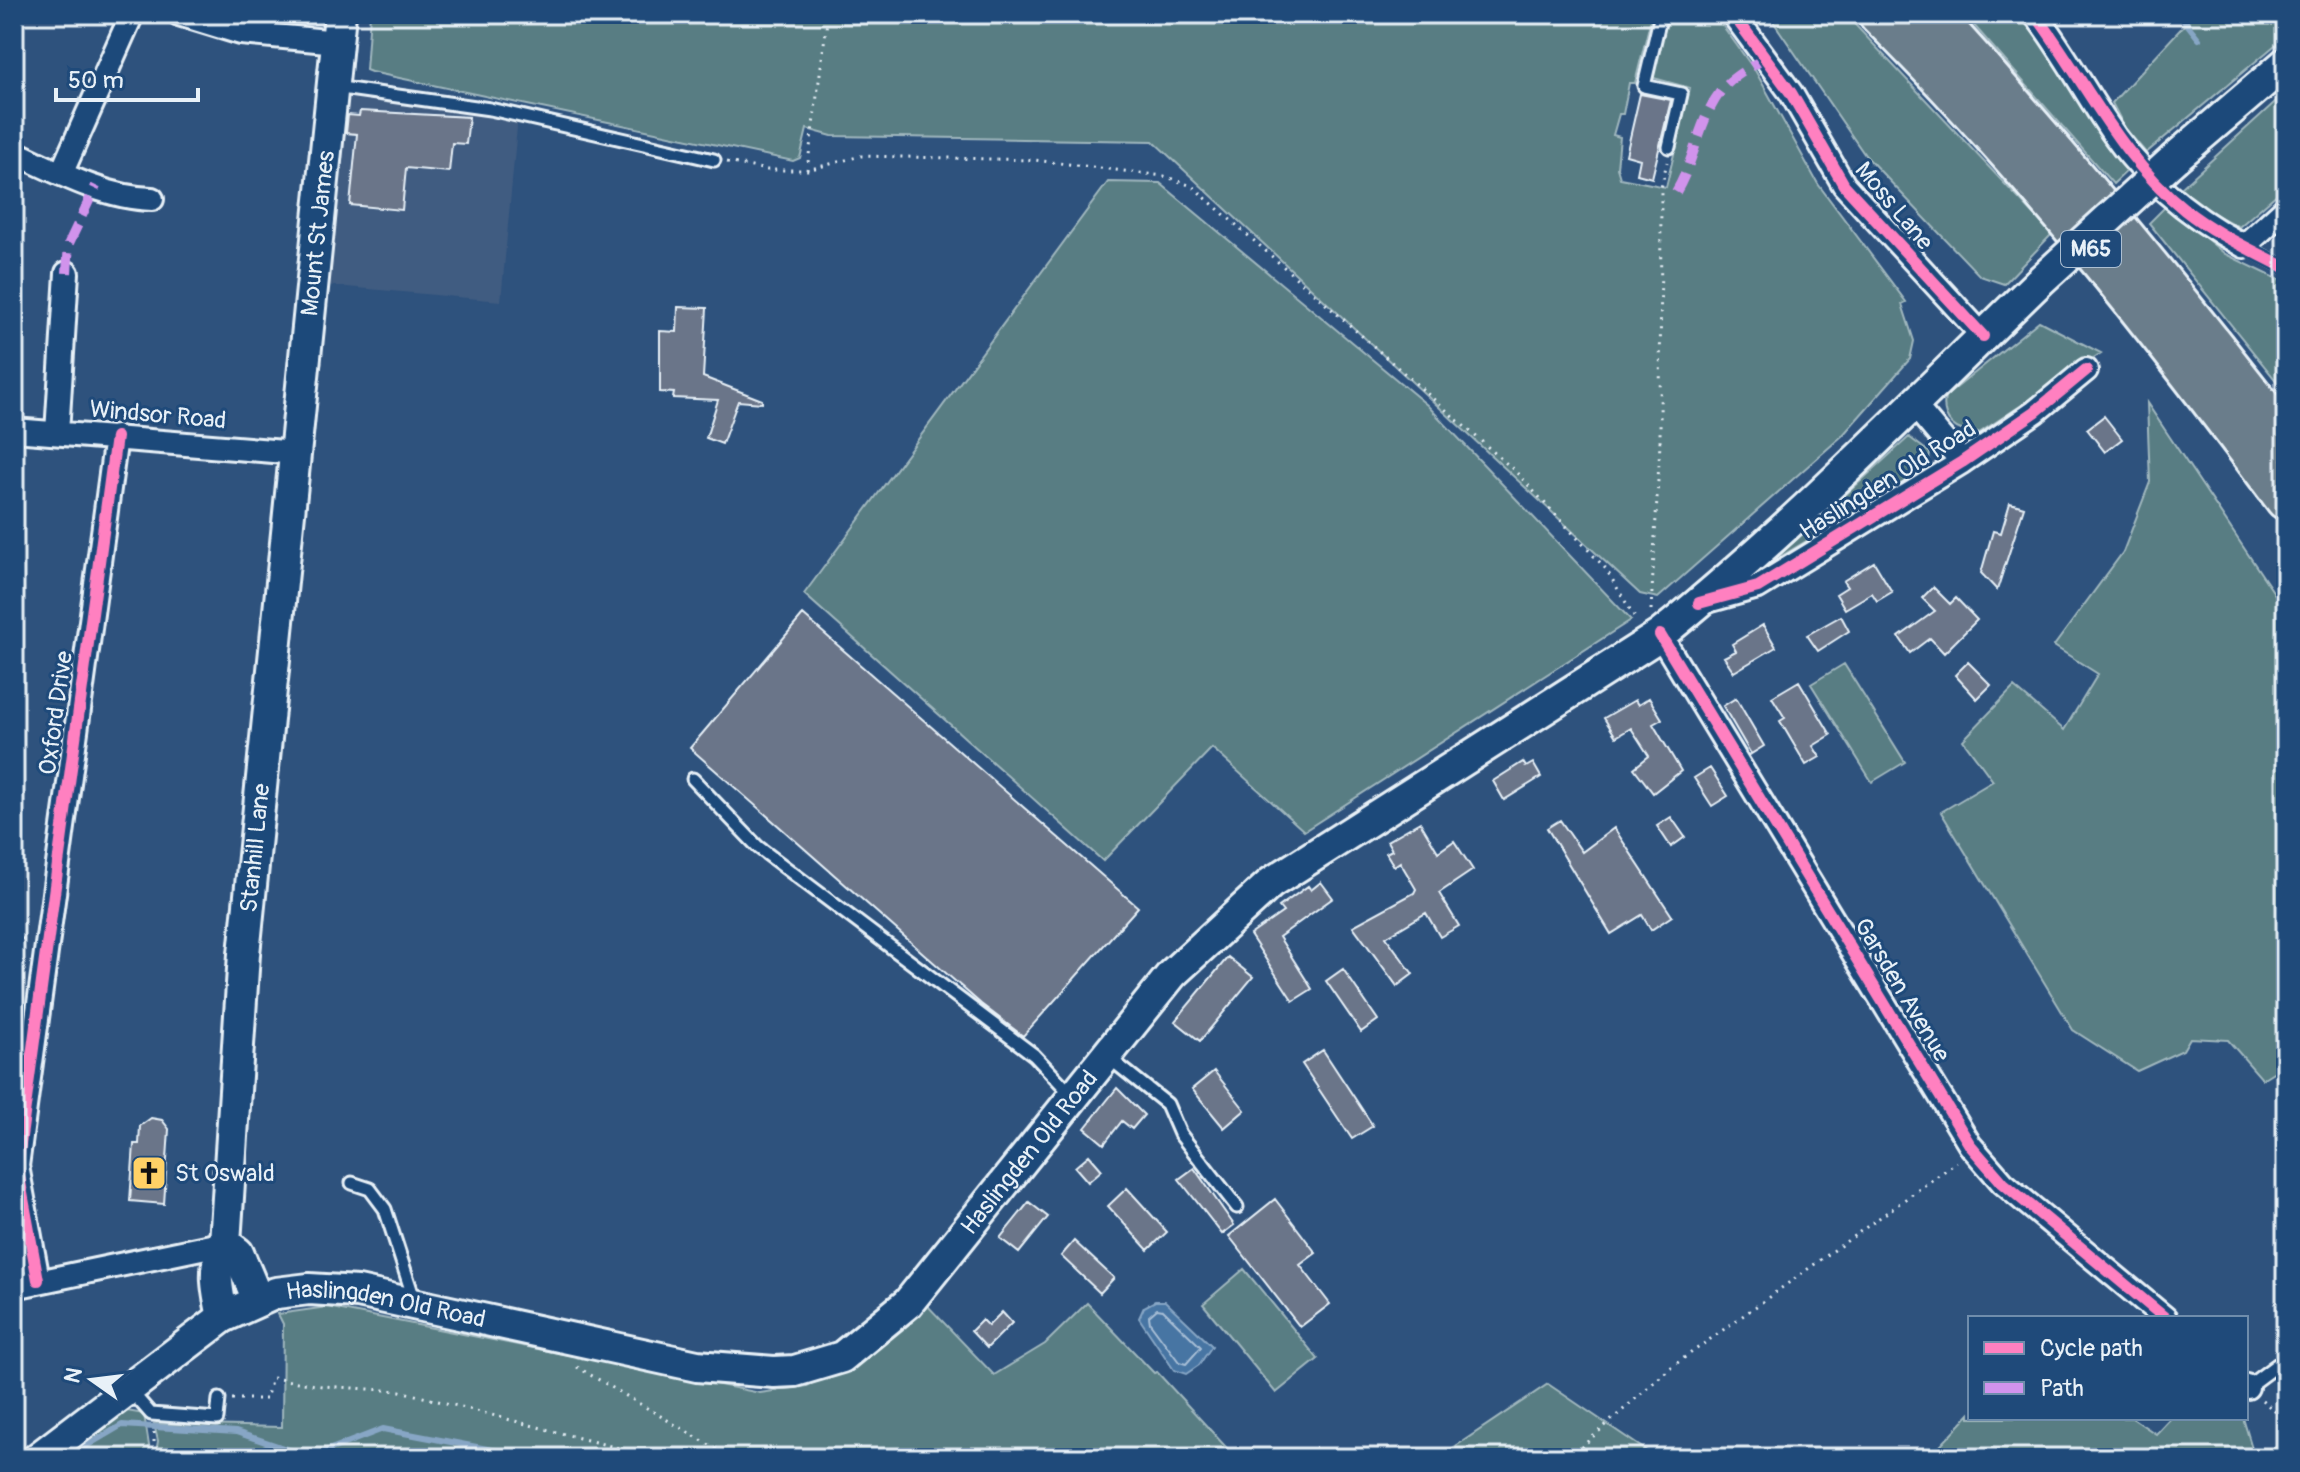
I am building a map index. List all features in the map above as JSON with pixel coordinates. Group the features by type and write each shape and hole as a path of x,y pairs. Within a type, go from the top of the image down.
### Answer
{"highway":[{"name":"M65","path":"1879,14 2014,157 2101,260 2286,499"},
{"name":"M65","path":"1931,14 2057,153 2169,288 2286,440"}],"main road":[{"name":"Mount St James","path":"297,453 339,28"},
{"name":"Haslingden Old Road","path":"38,1458 223,1317 257,1298 309,1289 358,1292 415,1302 697,1366 795,1371 842,1357 908,1303 1172,974 1271,883 1655,638 1699,603 1914,405 2039,282 2175,158 2286,63"},
{"name":"Stanhill Lane","path":"223,1317 216,1273 217,1258 225,1243 244,954 297,453"},
{"path":"225,1243 238,1253 257,1298"}],"street":[{"path":"61,174 132,14"},
{"path":"179,14 242,24 339,28"},
{"name":"Moss Lane","path":"1733,14 1791,93 1844,185 1983,336"},
{"path":"2035,14 2063,51 2104,121 2138,164 2182,208 2244,246 2286,208"},
{"path":"14,152 61,174 132,199 152,199"},
{"path":"57,433 58,308 67,273"},
{"name":"Haslingden Old Road","path":"1699,603 1758,587 1962,462 2035,412 2086,370"},
{"name":"Haslingden Old Road","path":"1914,405 1962,462"},
{"name":"Windsor Road","path":"14,430 297,453"},
{"name":"Oxford Drive","path":"38,1280 19,1184 18,1157 116,437"},
{"name":"Garsden Avenue","path":"1655,638 1974,1150 2003,1183 2163,1316"},
{"path":"14,1287 225,1243"}],"lane":[{"path":"1661,14 1644,86 1681,94 1669,147"},
{"path":"333,87 490,109 714,160"},
{"path":"2244,246 2286,268"},
{"path":"693,779 758,847 1034,1055 1074,1098"},
{"path":"1107,1056 1167,1104 1180,1134 1237,1207"},
{"path":"352,1183 370,1189 379,1197 415,1302"},
{"path":"2248,1385 2286,1358"},
{"path":"130,1390 151,1414 217,1419 219,1399"}],"path":[{"path":"807,170 828,14"},
{"path":"714,160 767,170 807,170 861,156 1035,160 1164,176 1192,186 1515,471 1606,569 1655,638"},
{"path":"1655,638 1661,188 1668,160"},
{"path":"1569,1458 1670,1368 1974,1150"},
{"path":"562,1337 561,1357 732,1458"},
{"path":"219,1399 266,1399 272,1378 322,1386 400,1391 656,1458"},
{"path":"2248,1387 2286,1421"},
{"path":"154,1424 154,1458"}],"shaded area":[{"path":"344,98 518,116 501,301 325,285"}],"green space":[{"path":"370,14 1652,14 1635,83 1629,83 1623,114 1619,114 1613,135 1620,137 1617,168 1620,178 1666,187 1690,88 1650,77 1665,14 1710,14 1720,22 1756,72 1818,184 1906,302 1902,304 1914,341 1910,359 1842,436 1658,598 1640,594 1153,141 832,136 807,129 800,158 793,161 371,72 366,70"},
{"path":"1768,14 1845,14 2052,234 2004,284 1980,276 1865,155"},
{"path":"1964,14 2016,14 2048,48 2101,136 2129,169 2113,184"},
{"path":"2185,14 2286,14 2286,36 2146,153 2125,128 2112,103 2189,20"},
{"path":"2286,92 2286,186 2239,227 2203,208 2181,188"},
{"path":"1108,182 1160,183 1427,405 1631,620 1304,831 1212,748 1103,861 804,594"},
{"path":"2166,206 2225,254 2286,283 2286,393 2149,223"},
{"path":"2039,321 2101,353 1979,433 1963,431 1952,424 1945,413 1945,397"},
{"path":"2147,403 2286,611 2286,1064 2262,1079 2228,1040 2190,1038 2183,1050 2137,1071 2073,1030 1941,812 1993,781 1963,740 2014,687 2064,730 2098,674 2054,646 2123,552 2150,482"},
{"path":"1909,437 1930,453 1928,468 1773,561"},
{"path":"1844,664 1905,762 1872,782 1811,684"},
{"path":"1244,1269 1318,1359 1276,1393 1203,1304"},
{"path":"1087,1303 1154,1373 1157,1372 1236,1458 155,1458 158,1441 154,1424 282,1427 283,1324 278,1314 327,1307 760,1393 807,1386 865,1354 926,1304 994,1375 1045,1344"},
{"path":"1548,1384 1657,1458 1438,1458"},
{"path":"127,1411 144,1414 151,1458 52,1458"},
{"path":"1968,1416 1968,1420 2135,1420 2156,1434 2169,1420 2244,1420 2252,1448 2245,1458 1929,1458"}],"water":[{"path":"1155,1301 1165,1301 1212,1346 1199,1365 1186,1374 1174,1370 1139,1318 1144,1307"}],"building":[{"path":"1640,94 1671,100 1652,178 1637,174 1640,159 1626,155"},
{"path":"360,111 469,117 466,144 452,143 449,172 406,168 402,210 350,205 357,134 346,133 348,115 359,116"},
{"path":"678,307 707,308 703,377 762,400 762,403 738,401 722,444 706,438 718,400 673,398 674,393 660,392 660,331 677,332"},
{"path":"2104,416 2122,439 2105,452 2087,429"},
{"path":"2010,503 2024,507 1997,590 1981,573 1993,531 2001,533"},
{"path":"1874,562 1892,592 1877,601 1872,593 1845,609 1836,594 1847,587 1843,581"},
{"path":"1933,587 1950,604 1956,598 1977,620 1944,653 1930,638 1910,653 1899,637 1935,611 1922,598"},
{"path":"803,615 1138,907 1023,1036 981,1004 690,748"},
{"path":"1841,616 1849,631 1818,651 1807,635"},
{"path":"1763,625 1776,647 1734,672 1724,657 1736,651 1732,644"},
{"path":"1968,662 1991,685 1977,699 1955,675"},
{"path":"1799,681 1831,735 1813,746 1820,757 1806,765 1780,721 1785,718 1772,697"},
{"path":"1649,698 1662,719 1653,724 1681,771 1653,793 1634,768 1649,756 1631,728 1616,737 1604,718 1635,700 1638,705"},
{"path":"1736,698 1764,746 1751,754 1723,706"},
{"path":"1523,762 1526,767 1533,763 1541,777 1504,800 1493,781"},
{"path":"1710,768 1728,796 1712,806 1694,778"},
{"path":"1671,817 1685,837 1671,847 1657,826"},
{"path":"1560,820 1582,852 1614,828 1672,916 1651,930 1642,915 1611,934 1547,828"},
{"path":"1420,822 1438,852 1454,841 1473,870 1439,893 1459,926 1440,937 1426,913 1386,937 1413,974 1397,986 1353,926 1414,893 1416,889 1400,862 1394,866 1386,853 1392,850 1387,841"},
{"path":"1321,882 1333,898 1279,937 1312,989 1293,1001 1250,935 1283,912 1279,907 1308,886 1311,890"},
{"path":"1228,957 1253,977 1200,1041 1175,1021"},
{"path":"1343,969 1378,1020 1361,1032 1326,981"},
{"path":"1323,1050 1373,1126 1352,1139 1302,1064"},
{"path":"1214,1071 1245,1110 1224,1128 1192,1089"},
{"path":"1117,1088 1144,1115 1132,1129 1122,1121 1104,1144 1085,1128"},
{"name":"St Oswald","path":"151,1118 162,1120 169,1129 164,1204 130,1201 134,1144 139,1144 140,1126"},
{"path":"1089,1155 1102,1170 1088,1182 1075,1167"},
{"path":"1194,1168 1234,1225 1222,1234 1179,1179"},
{"path":"1127,1188 1167,1232 1148,1250 1108,1206"},
{"path":"1275,1199 1316,1253 1300,1265 1330,1304 1300,1327 1229,1236"},
{"path":"1029,1202 1048,1217 1019,1253 1000,1238"},
{"path":"1074,1241 1114,1278 1100,1293 1061,1256"},
{"path":"1002,1312 1012,1323 987,1348 971,1331 982,1320 988,1326"}],"waterway":[{"path":"2179,14 2199,39"},
{"path":"66,1458 122,1425 236,1432 310,1457 383,1429 508,1453"}],"marked path":[{"path":"1676,192 1717,97 1735,77 1767,57"},
{"path":"67,273 69,243 96,186"}],"cycle path":[{"path":"1733,14 1791,93 1844,185 1983,336"},
{"path":"2035,14 2122,142 2162,189 2209,227 2286,268"},
{"path":"1699,603 1758,587 1962,462 2035,412 2086,370"},
{"path":"38,1280 17,1166 116,437"},
{"path":"1660,635 1970,1145 2003,1183 2163,1316"}],"place":[{"name":"St Oswald","path":"149,1173"}]}
